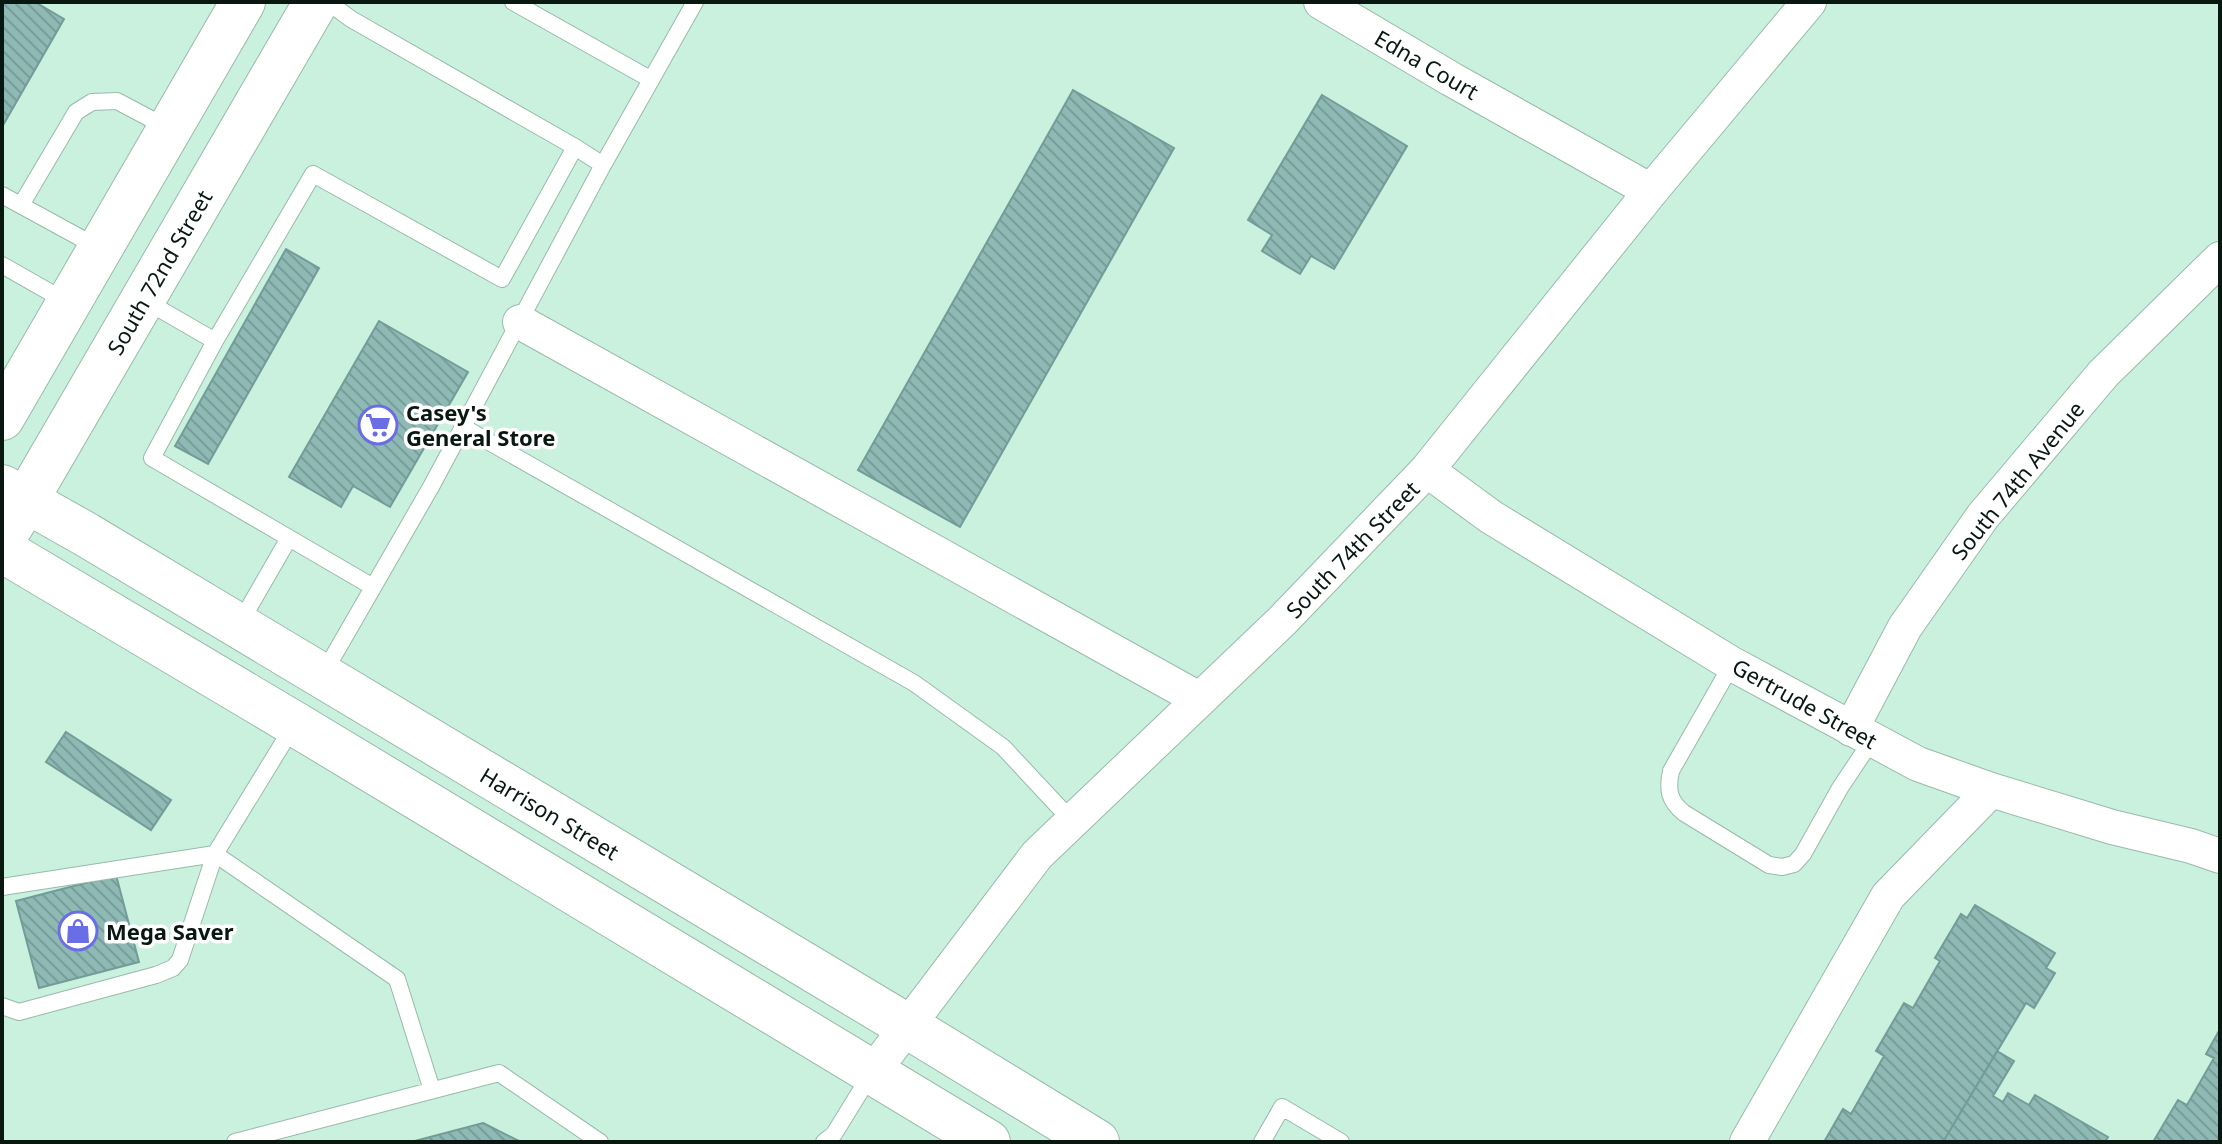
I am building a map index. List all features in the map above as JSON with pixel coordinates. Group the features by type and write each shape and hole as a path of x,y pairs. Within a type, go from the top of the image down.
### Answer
{"main road":[{"path":"2,418 243,2"},
{"name":"South 72nd Street","path":"2,542 14,494 143,299 316,2"},
{"name":"Harrison Street","path":"14,494 1097,1142"},
{"path":"2,550 988,1142"}],"street":[{"name":"Edna Court","path":"1321,2 1651,191"},
{"name":"South 74th Street","path":"872,1073 1029,865 1282,621 1427,470 1651,191 1809,2"},
{"name":"South 74th Avenue","path":"1862,735 1905,627 1983,516 2103,374 2220,259"},
{"path":"520,322 1199,699"},
{"name":"Gertrude Street","path":"1427,470 1491,517 1732,664 1918,764 2112,827 2220,856"},
{"path":"1747,1142 1888,896 1991,790"}],"lane":[{"path":"328,2 351,19 603,165"},
{"path":"513,2 650,79"},
{"path":"321,677 463,427 603,165 695,2"},
{"path":"21,205 76,112 92,102 117,101 170,129"},
{"path":"373,587 152,458 215,341 313,174 502,279 575,147"},
{"path":"2,195 100,249"},
{"path":"2,265 69,303"},
{"path":"143,299 215,341"},
{"path":"463,427 914,683 1003,747 1072,821"},
{"path":"237,627 289,538"},
{"path":"1732,664 1671,771 1669,794 1674,805 1684,813 1769,865 1782,867 1794,864 1803,854 1840,788 1862,735"},
{"path":"2,1006 19,1012 173,968 180,960 215,854 295,724"},
{"path":"2,887 215,854 397,979 432,1090"},
{"path":"235,1142 499,1073 600,1142"},
{"path":"824,1142 834,1134 872,1073"},
{"path":"1262,1142 1282,1107 1341,1142"}],"building":[{"path":"2,2 35,2 64,19 2,127"},
{"path":"1073,90 1174,148 960,527 858,470"},
{"path":"1322,95 1407,146 1334,269 1311,256 1300,274 1262,251 1272,235 1248,220"},
{"path":"286,249 319,268 208,464 175,446"},
{"name":"Casey's General Store","path":"379,321 468,372 390,507 353,486 341,507 289,477"},
{"path":"66,732 171,800 151,830 46,762"},
{"name":"Mega Saver","path":"116,875 139,962 39,988 16,901"},
{"path":"1975,905 2055,953 2046,968 2055,973 2034,1008 2026,1003 1943,1142 1824,1142 1843,1109 1851,1114 1884,1056 1876,1051 1904,1003 1913,1008 1940,961 1935,958 1961,914 1967,918"},
{"path":"2220,1029 2220,1142 2153,1142 2178,1100 2187,1105 2214,1058 2206,1054"},
{"path":"1997,1051 2014,1061 1993,1096 2003,1102 2008,1093 2029,1105 2035,1095 2108,1137 2105,1142 1943,1142"},
{"path":"483,1123 521,1142 411,1142"}],"place":[{"name":"Casey's General Store","path":"378,425"},
{"name":"Mega Saver","path":"78,931"}]}
